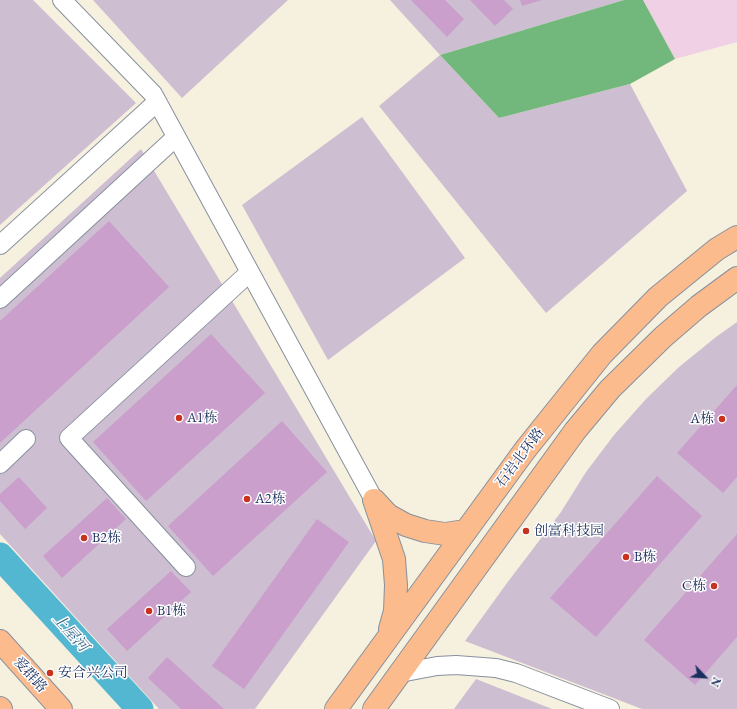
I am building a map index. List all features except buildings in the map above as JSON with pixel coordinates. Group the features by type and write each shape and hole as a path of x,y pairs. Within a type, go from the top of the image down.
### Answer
{"main road":[{"name":"石岩北环路","path":"336,709 525,450 602,354 658,297 717,249 737,237"},
{"name":"石岩北环路","path":"374,709 575,431 610,389 663,337 693,311 737,278"},
{"path":"374,500 388,514 406,525 425,531 445,534 465,531"},
{"path":"374,500 394,559 396,585 395,611 388,636"},
{"name":"爱群路","path":"0,641 61,709"}],"street":[{"path":"62,0 153,94 374,500"},
{"path":"0,245 157,102"},
{"path":"0,299 176,137"},
{"path":"186,567 69,438 250,272"},
{"path":"0,464 26,439"},
{"path":"400,673 444,666 476,666 496,668 516,673 610,709"}],"shaded area":[{"path":"0,0 33,0 136,103 0,225"},
{"path":"93,0 288,0 182,98"},
{"path":"390,0 624,0 440,55"},
{"path":"643,0 737,0 737,42 675,59"},
{"path":"440,55 499,118 630,84 687,191 546,313 379,106"},
{"path":"362,117 465,258 328,360 242,205"},
{"path":"141,149 376,541 255,709 159,709 0,534 0,278"},
{"path":"737,322 737,709 642,709 465,641 561,512 586,472 614,435 646,399 679,367"},
{"path":"476,679 552,709 454,709"}],"green space":[{"path":"624,0 643,0 675,59 630,84 499,118 440,55"}],"waterway":[{"name":"上屋河","path":"0,556 140,709"}],"place":[{"name":"A1栋","path":"179,418"},
{"name":"A栋","path":"722,419"},
{"name":"A2栋","path":"247,499"},
{"name":"创富科技园","path":"526,531"},
{"name":"B2栋","path":"84,538"},
{"name":"B栋","path":"626,557"},
{"name":"C栋","path":"714,586"},
{"name":"B1栋","path":"149,611"},
{"name":"安合兴公司","path":"50,673"}]}
